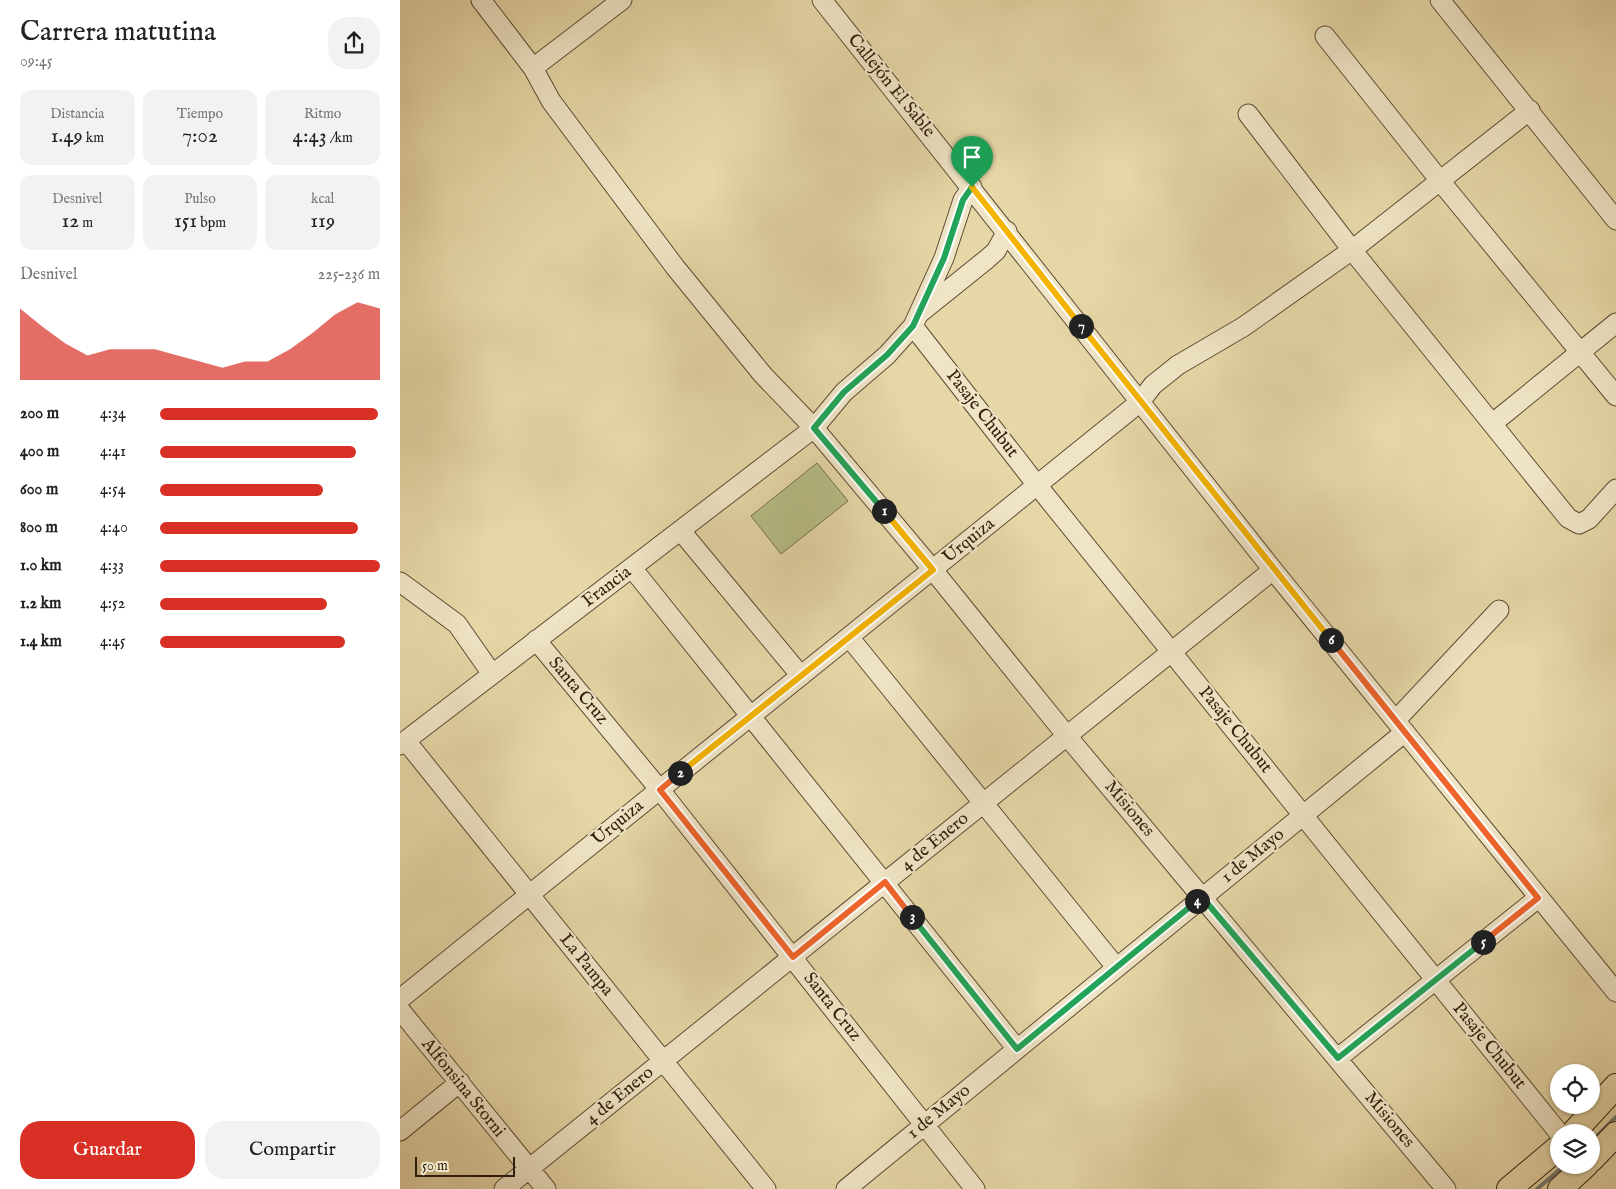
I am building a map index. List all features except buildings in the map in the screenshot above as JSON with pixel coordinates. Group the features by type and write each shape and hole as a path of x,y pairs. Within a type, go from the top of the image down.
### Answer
{"main road":[{"path":"1581,1124 1616,1086"},
{"path":"1600,1151 1616,1134"},
{"path":"1509,1189 1550,1155"},
{"path":"1560,1189 1576,1174"}],"street":[{"path":"481,0 533,68 622,0"},
{"name":"Callejón El Sable","path":"822,0 1274,570 1616,992"},
{"path":"1440,0 1530,110 1616,220"},
{"path":"1325,36 1579,353 1616,396"},
{"name":"Misiones","path":"533,68 551,101 675,267 763,375 814,428 933,570 1068,736 1446,1189"},
{"name":"Urquiza","path":"400,999 1038,486 1140,402 1153,385 1178,365 1243,327 1352,250 1441,182 1530,110"},
{"path":"1248,114 1352,250 1493,422 1568,518 1579,524 1589,519 1616,489"},
{"path":"915,321 947,251 963,200 972,187"},
{"path":"915,321 987,260 996,251 1007,231"},
{"name":"Francia","path":"403,743 814,428 844,392 887,355 915,321"},
{"name":"Pasaje Chubut","path":"915,321 1038,486 1552,1124"},
{"path":"1493,422 1616,323"},
{"path":"681,531 801,676"},
{"path":"632,568 1017,1049"},
{"name":"4 de Enero","path":"504,1189 1274,570"},
{"path":"400,582 457,624 492,674"},
{"name":"1 de Mayo","path":"846,1189 1304,815 1400,726 1499,610"},
{"path":"849,637 1116,967"},
{"name":"Santa Cruz","path":"536,640 660,790 975,1189"},
{"name":"La Pampa","path":"403,743 529,895 766,1189"},
{"path":"1338,1058 1538,898"},
{"name":"Alfonsina Storni","path":"400,1010 546,1189"},
{"path":"400,1131 460,1082"}],"green space":[{"path":"817,463 848,501 781,554 751,516"}],"waterway":[{"path":"1600,1133 1616,1117"},
{"path":"1537,1189 1554,1174"}],"route":[{"path":"972,187 1140,402 1538,898 1338,1058 1202,897 1017,1049 885,882 793,957 660,790 933,570 814,428 829,407 887,355 913,326 950,243 963,200 972,187"}]}
